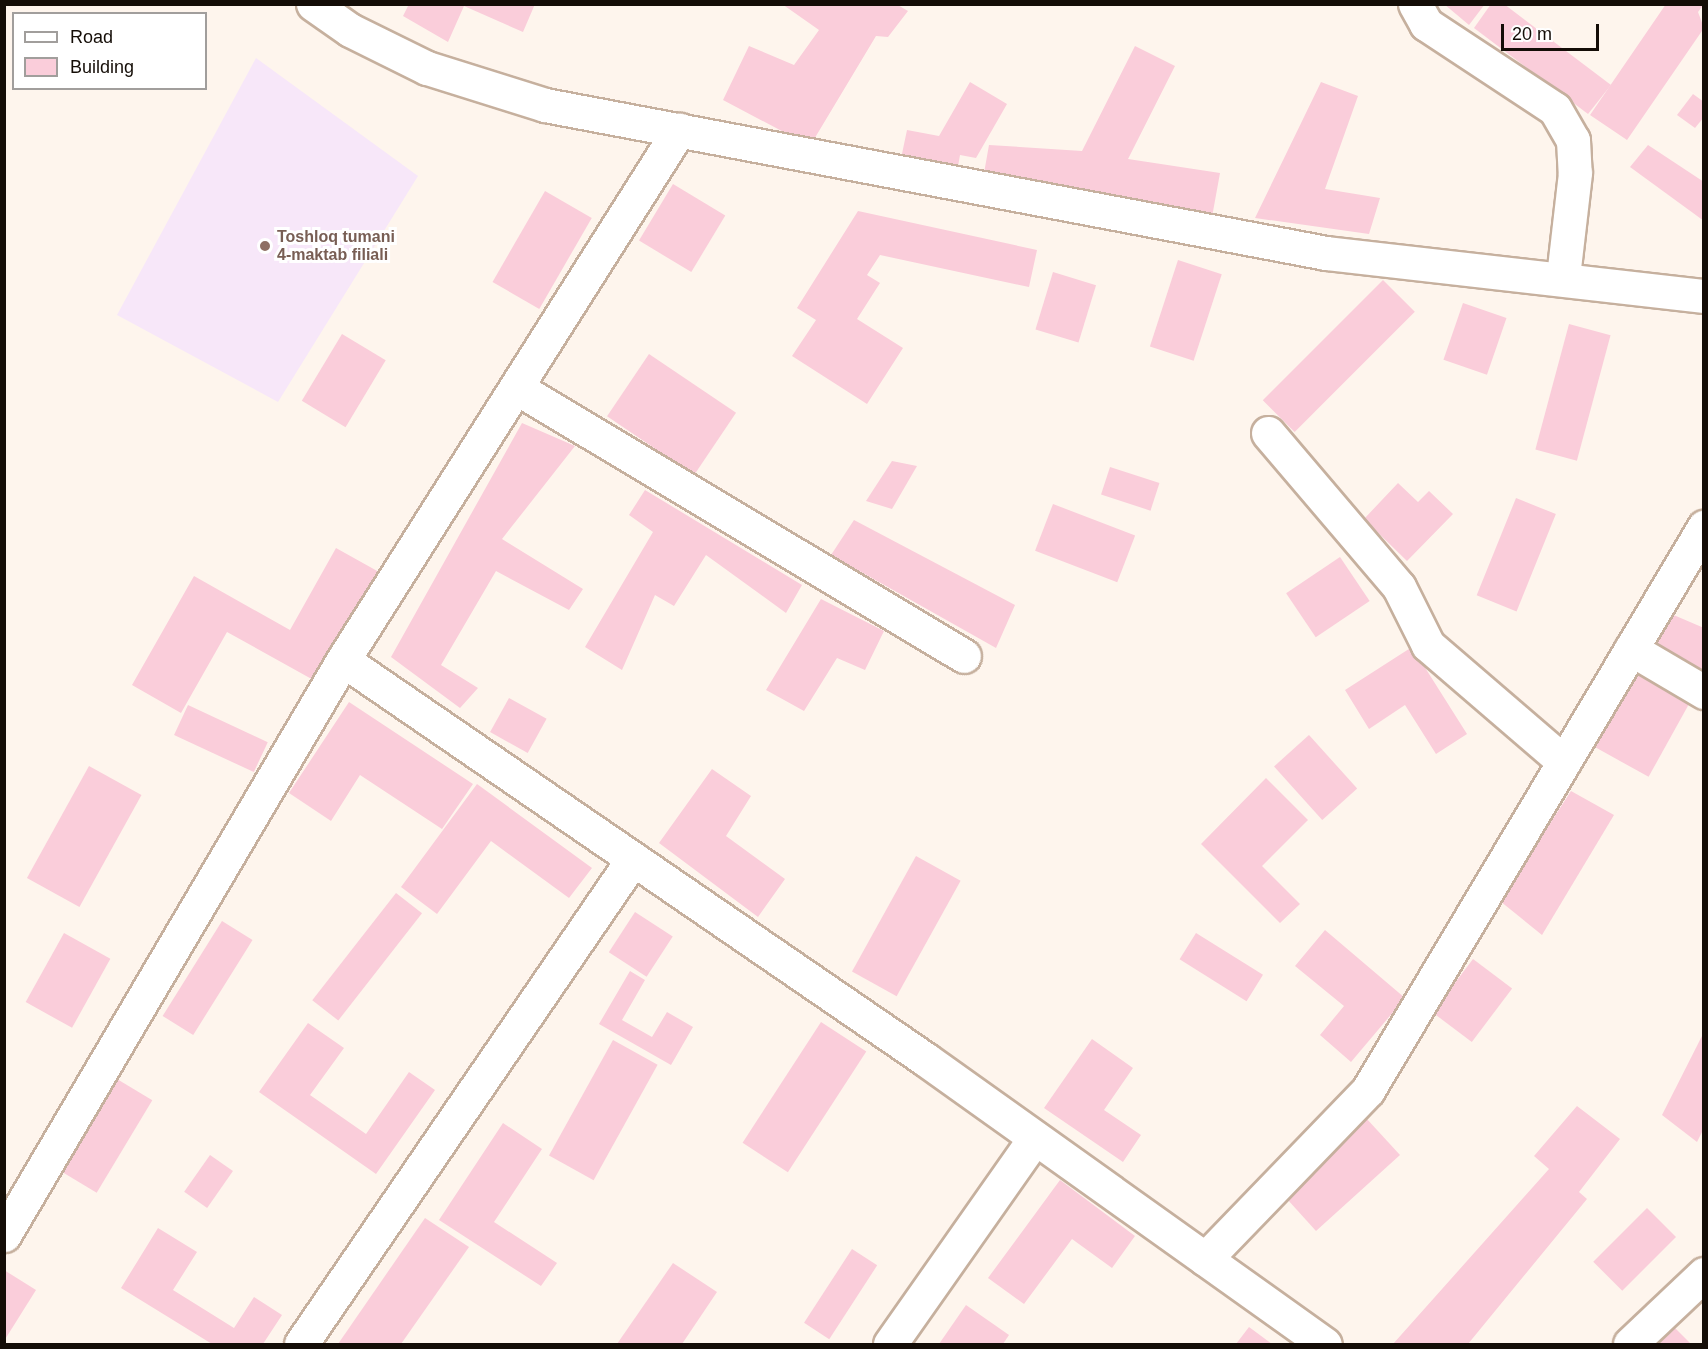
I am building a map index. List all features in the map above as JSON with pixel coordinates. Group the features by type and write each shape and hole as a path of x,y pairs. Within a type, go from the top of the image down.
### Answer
{"street":[{"path":"313,4 350,30 427,68 545,105 1326,253 1563,277 1704,296"},
{"path":"1415,4 1426,24 1556,109 1573,140 1575,173 1563,277"},
{"path":"4,1234 343,660 679,130"},
{"path":"517,388 964,656"},
{"path":"1268,434 1399,587 1428,645 1563,762"},
{"path":"1205,1259 1368,1090 1704,528"},
{"path":"1631,649 1704,692"},
{"path":"343,660 1035,1138 1324,1344"},
{"path":"301,1344 633,859"},
{"path":"890,1344 1035,1138"},
{"path":"1630,1344 1704,1274"}],"shaded area":[{"name":"Toshloq tumani 4-maktab filiali","path":"256,58 418,176 278,402 117,315"}],"building":[{"path":"409,4 535,4 523,32 464,6 448,42 403,16"},
{"path":"782,4 896,4 908,11 888,37 876,36 810,146 723,100 749,46 794,65 819,30"},
{"path":"1444,4 1485,4 1469,25"},
{"path":"1491,4 1504,4 1611,85 1588,114 1474,28"},
{"path":"1666,4 1704,4 1698,12 1704,28 1627,140 1590,115"},
{"path":"1135,46 1175,66 1128,159 1220,173 1212,217 984,173 989,145 1082,151"},
{"path":"970,82 1007,104 976,158 960,155 956,178 899,168 907,130 939,136"},
{"path":"1321,82 1358,96 1325,189 1380,198 1369,234 1255,218"},
{"path":"1693,94 1704,102 1704,117 1695,128 1677,115"},
{"path":"1648,145 1704,182 1704,221 1630,167"},
{"path":"673,184 725,215 691,272 639,241"},
{"path":"545,191 592,218 539,309 492,282"},
{"path":"858,211 1037,250 1029,287 880,255 867,275 880,283 857,319 903,348 867,404 792,356 816,320 797,308"},
{"path":"1178,260 1222,274 1194,361 1150,347"},
{"path":"1053,272 1096,285 1078,343 1035,329"},
{"path":"1383,280 1415,312 1295,432 1263,400"},
{"path":"1463,303 1506,318 1487,375 1443,360"},
{"path":"1569,324 1611,335 1577,461 1535,450"},
{"path":"342,334 386,360 346,427 302,401"},
{"path":"649,354 736,413 694,475 607,416"},
{"path":"522,423 575,446 502,539 583,589 569,610 496,571 441,665 478,688 460,708 391,657"},
{"path":"892,461 917,466 892,509 866,501"},
{"path":"1110,467 1159,483 1150,511 1101,495"},
{"path":"1398,483 1418,502 1429,491 1453,514 1407,561 1364,519"},
{"path":"645,490 802,585 786,613 706,555 674,606 655,595 622,670 585,647 653,532 629,515"},
{"path":"1516,498 1556,514 1517,611 1477,595"},
{"path":"1053,504 1135,536 1117,582 1035,551"},
{"path":"854,520 1015,605 996,648 831,555"},
{"path":"336,548 379,572 317,682 227,632 181,713 132,685 194,576 290,630"},
{"path":"1340,557 1370,601 1316,637 1286,593"},
{"path":"821,599 884,631 865,670 837,658 804,711 766,690"},
{"path":"1669,613 1704,628 1704,672 1653,650"},
{"path":"1412,647 1467,734 1436,754 1405,705 1369,729 1345,690"},
{"path":"1634,667 1692,699 1649,777 1591,745"},
{"path":"509,698 547,719 528,753 490,732"},
{"path":"349,702 473,784 442,829 360,775 331,821 289,793"},
{"path":"188,705 268,742 254,772 174,735"},
{"path":"1309,735 1357,789 1322,820 1274,766"},
{"path":"89,766 141,795 79,907 27,878"},
{"path":"712,769 751,796 726,836 785,879 758,917 659,843"},
{"path":"1266,778 1308,820 1262,866 1300,904 1280,923 1201,844"},
{"path":"477,784 592,868 569,898 491,841 437,914 401,887"},
{"path":"1571,791 1614,815 1542,935 1500,901"},
{"path":"916,856 961,881 897,996 852,971"},
{"path":"396,893 422,913 338,1020 312,1000"},
{"path":"635,912 673,937 647,977 609,952"},
{"path":"222,921 253,940 193,1035 163,1016"},
{"path":"1325,930 1405,998 1351,1062 1320,1035 1344,1006 1295,966"},
{"path":"64,933 110,959 72,1028 26,1002"},
{"path":"1196,933 1263,975 1247,1001 1180,959"},
{"path":"1473,959 1512,988 1472,1042 1433,1013"},
{"path":"630,971 645,980 622,1020 652,1037 667,1012 693,1027 671,1065 599,1024"},
{"path":"821,1022 866,1051 788,1172 743,1143"},
{"path":"308,1023 344,1048 310,1095 366,1134 409,1072 435,1090 376,1174 259,1092"},
{"path":"1704,1032 1704,1128 1697,1142 1662,1115"},
{"path":"1092,1039 1133,1068 1104,1110 1141,1135 1123,1162 1044,1108"},
{"path":"613,1040 658,1065 594,1180 549,1155"},
{"path":"112,1076 152,1100 97,1193 56,1169"},
{"path":"1577,1106 1620,1139 1579,1192 1587,1199 1468,1344 1393,1344 1549,1169 1534,1156"},
{"path":"1366,1118 1400,1155 1316,1231 1287,1199"},
{"path":"503,1123 542,1149 494,1222 557,1263 541,1286 439,1220"},
{"path":"210,1155 233,1171 207,1208 184,1192"},
{"path":"1060,1180 1135,1236 1112,1268 1072,1239 1024,1304 988,1278"},
{"path":"1647,1208 1676,1237 1622,1291 1593,1262"},
{"path":"425,1218 469,1247 401,1344 338,1344"},
{"path":"158,1228 197,1252 173,1290 234,1328 254,1297 282,1315 263,1344 212,1344 121,1288"},
{"path":"852,1249 877,1265 829,1339 804,1323"},
{"path":"673,1263 717,1292 682,1344 617,1344"},
{"path":"4,1270 36,1290 4,1341"},
{"path":"966,1305 1009,1335 1003,1344 939,1344"},
{"path":"1249,1327 1272,1344 1236,1344"},
{"path":"1675,1328 1691,1344 1658,1344"}],"place":[{"name":"Toshloq tumani 4-maktab filiali","path":"265,246"}]}
